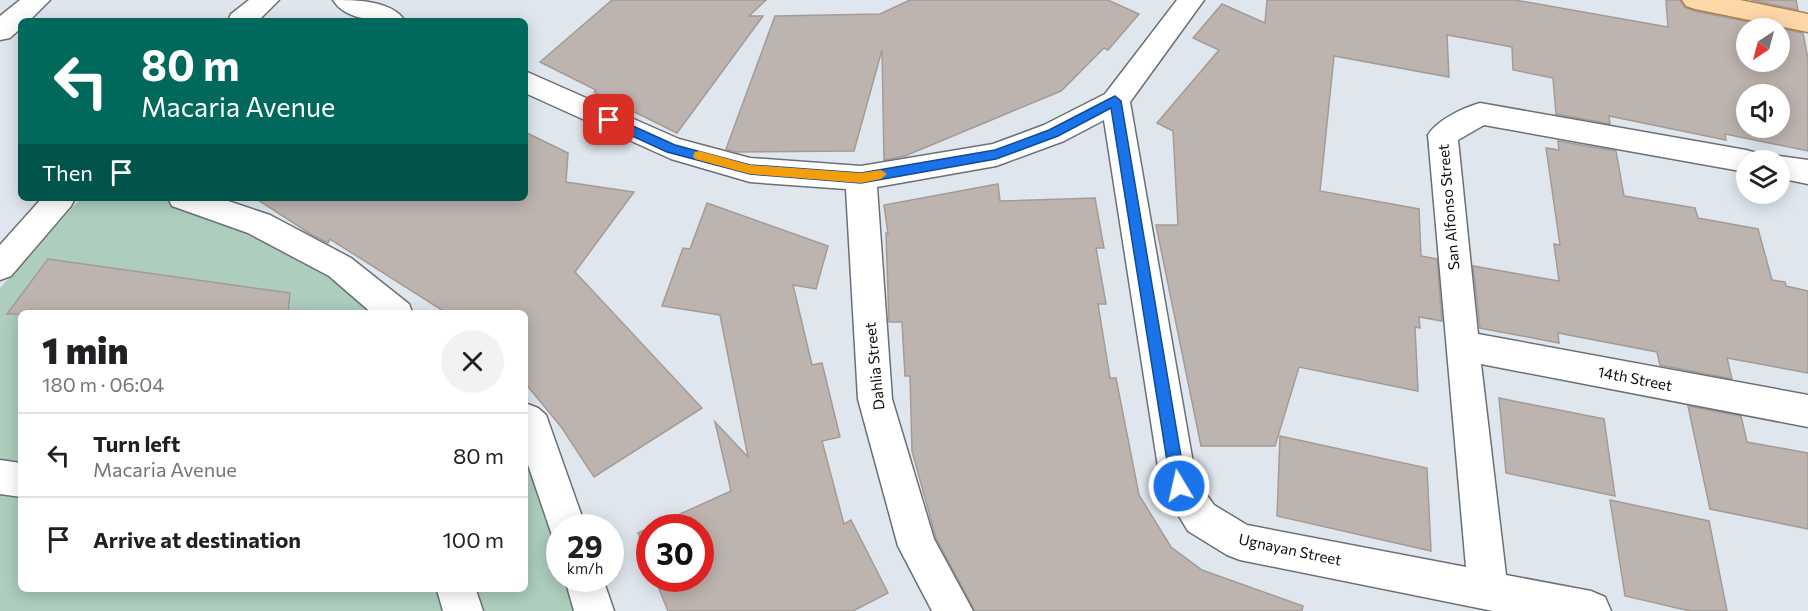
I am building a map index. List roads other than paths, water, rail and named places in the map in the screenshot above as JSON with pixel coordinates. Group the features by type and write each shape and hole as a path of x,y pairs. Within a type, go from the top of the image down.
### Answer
{"main road":[{"path":"1695,0 1808,23"}],"street":[{"path":"0,31 37,0"},
{"path":"245,18 266,0"},
{"path":"346,0 385,18"},
{"path":"528,82 672,148 750,170 861,178 996,155 1054,133 1115,101 1180,3"},
{"name":"Ugnayan Street","path":"1115,101 1179,486 1201,518 1240,542 1591,611"},
{"name":"San Alfonso Street","path":"1488,590 1462,346 1443,135 1480,114 1736,159"},
{"path":"1790,169 1808,172"},
{"name":"Dahlia Street","path":"861,178 875,399 917,546 953,611"},
{"path":"0,267 57,201"},
{"path":"192,201 259,224 340,267 392,310"},
{"name":"14th Street","path":"1462,346 1808,411"},
{"path":"528,422 533,426 562,514"},
{"path":"0,477 18,480"},
{"path":"458,592 464,611"},
{"path":"588,592 594,611"}]}
